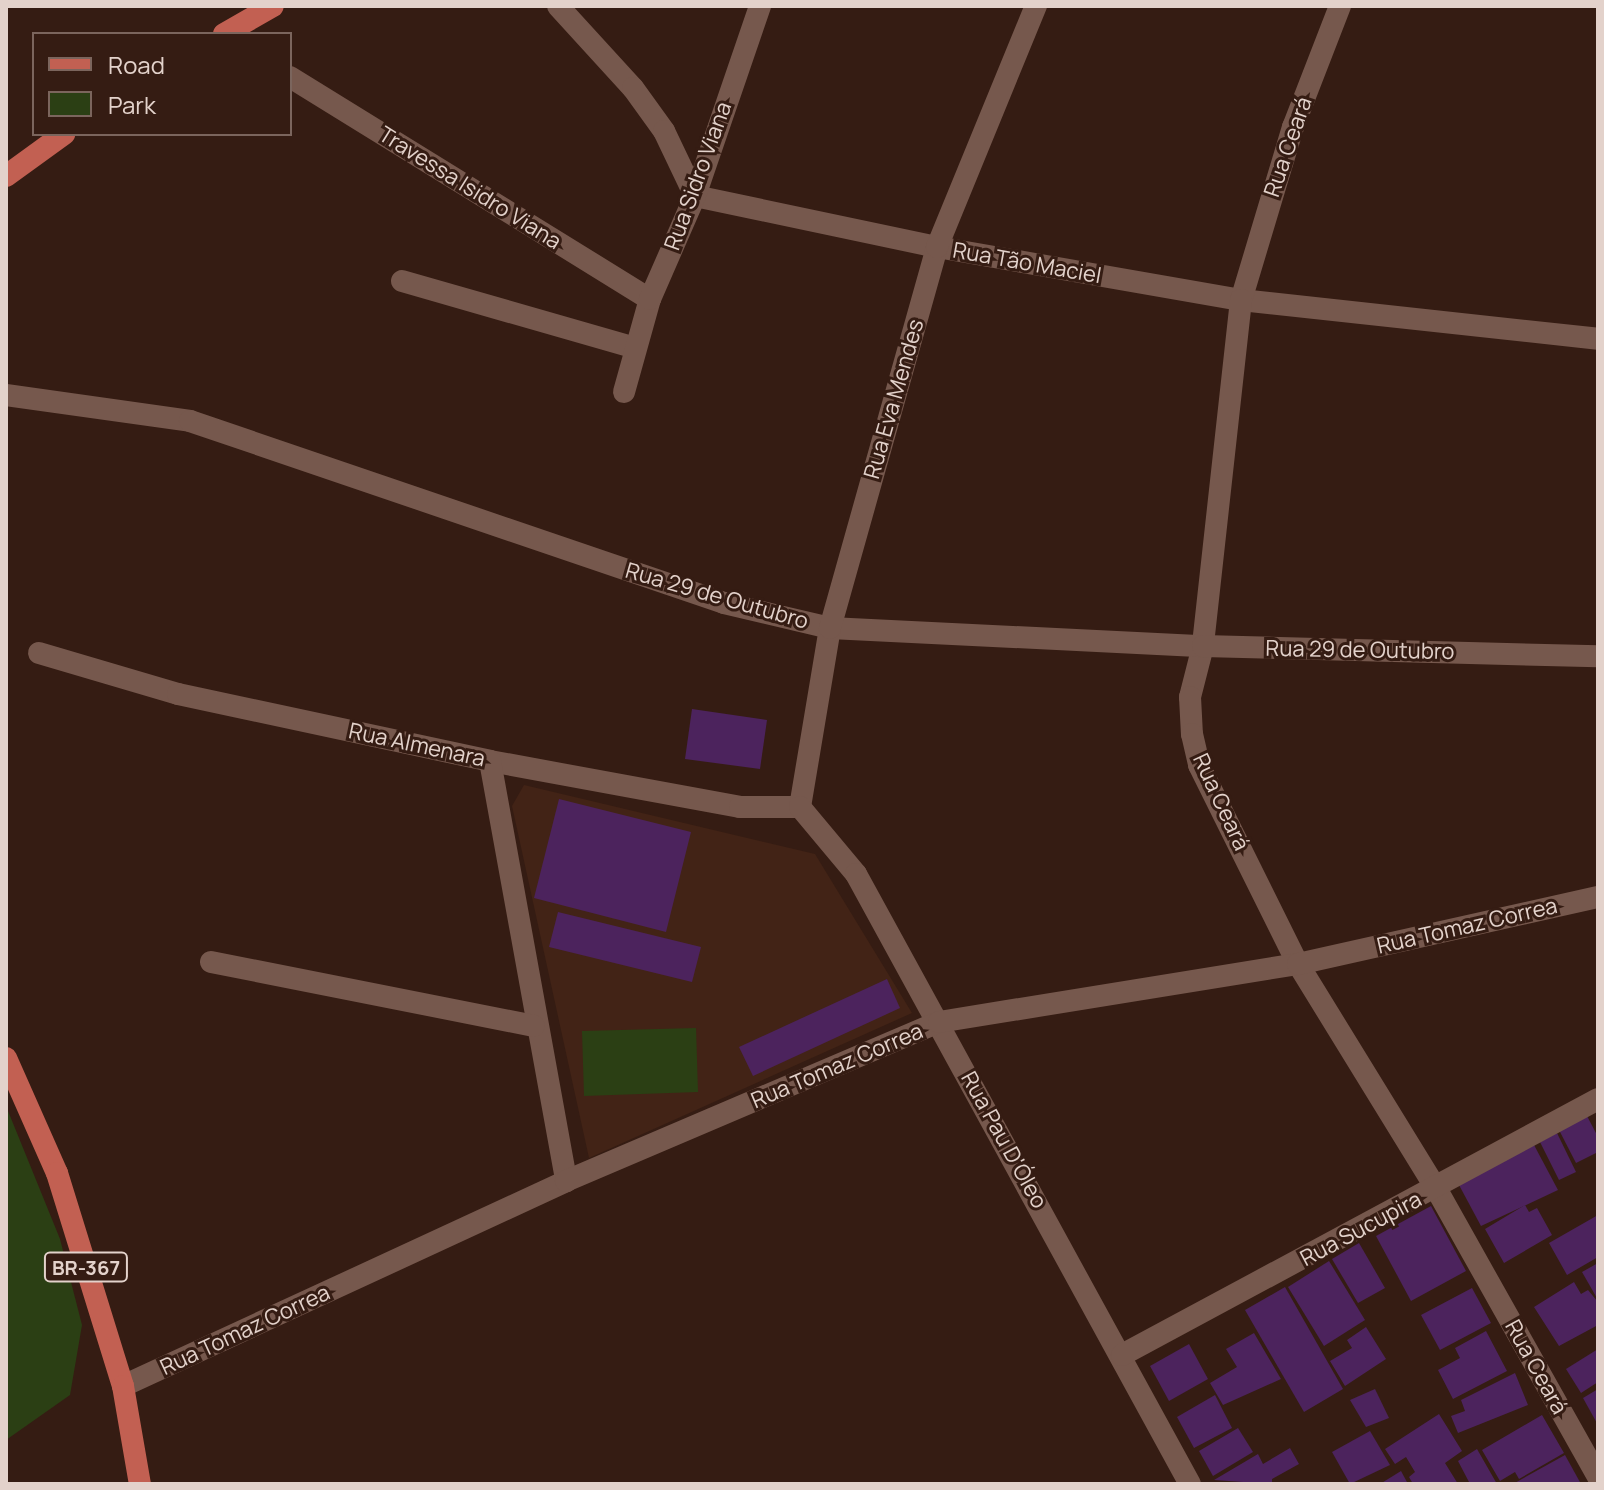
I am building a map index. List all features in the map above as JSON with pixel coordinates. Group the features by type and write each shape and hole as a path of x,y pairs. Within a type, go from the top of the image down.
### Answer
{"main road":[{"path":"228,32 273,6"},
{"path":"6,176 61,136"},
{"name":"BR-367","path":"6,1058 57,1173 123,1386 140,1484"}],"street":[{"path":"558,6 604,51 641,99 683,164 695,196"},
{"name":"Rua Sidro Viana","path":"624,392 650,299 695,196 760,6"},
{"name":"Rua Eva Mendes","path":"800,807 830,628 937,247 1036,6"},
{"name":"Rua Ceará","path":"1340,6 1289,140 1241,300 1203,646 1190,697 1199,765 1298,964 1437,1190 1598,1477"},
{"name":"Travessa Isidro Viana","path":"292,78 650,299"},
{"name":"Rua Tão Maciel","path":"695,196 937,247 1241,300 1598,339"},
{"path":"402,281 636,348"},
{"name":"Rua 29 de Outubro","path":"6,395 190,421 724,603 830,628 1203,646 1598,656"},
{"name":"Rua Almenara","path":"39,653 178,694 490,761 740,807 800,807"},
{"path":"490,761 534,1026 566,1181"},
{"name":"Rua Pau D'Óleo","path":"800,807 856,874 1190,1484"},
{"name":"Rua Tomaz Correa","path":"123,1386 566,1181 939,1022 1298,964 1598,897"},
{"path":"211,962 534,1026"},
{"name":"Rua Sucupira","path":"1122,1355 1437,1190 1598,1099"}],"shaded area":[{"path":"524,785 815,854 912,1013 589,1158 512,806"}],"green space":[{"path":"696,1028 698,1092 584,1096 582,1031"},
{"path":"6,1106 60,1239 82,1325 70,1395 6,1440"}],"building":[{"path":"692,709 767,720 760,769 685,759"},
{"path":"559,799 691,832 666,932 534,898"},
{"path":"558,912 701,947 692,982 549,947"},
{"path":"887,979 900,1008 753,1076 739,1047"},
{"path":"1586,1114 1598,1137 1598,1152 1576,1163 1558,1128"},
{"path":"1557,1133 1576,1172 1559,1180 1540,1142"},
{"path":"1534,1145 1558,1190 1481,1226 1459,1185"},
{"path":"1525,1205 1529,1212 1537,1208 1552,1235 1504,1263 1485,1229"},
{"path":"1431,1206 1466,1271 1411,1301 1376,1236"},
{"path":"1598,1215 1598,1257 1567,1275 1549,1243"},
{"path":"1359,1243 1385,1288 1358,1303 1332,1259"},
{"path":"1329,1261 1365,1320 1324,1346 1288,1287"},
{"path":"1598,1263 1598,1300 1582,1272"},
{"path":"1574,1282 1581,1294 1588,1290 1598,1302 1598,1325 1559,1346 1534,1307"},
{"path":"1285,1287 1343,1389 1304,1412 1245,1310"},
{"path":"1472,1288 1491,1323 1440,1350 1421,1315"},
{"path":"1366,1327 1386,1359 1345,1386 1330,1361 1352,1348 1347,1340"},
{"path":"1486,1331 1507,1371 1453,1399 1438,1370 1460,1358 1455,1348"},
{"path":"1254,1333 1281,1379 1223,1405 1210,1383 1237,1367 1226,1349"},
{"path":"1189,1344 1208,1379 1169,1401 1150,1366"},
{"path":"1598,1349 1598,1382 1581,1393 1566,1369"},
{"path":"1515,1373 1528,1405 1458,1433 1451,1416 1465,1411 1461,1400"},
{"path":"1375,1389 1389,1418 1366,1427 1350,1400"},
{"path":"1598,1389 1598,1425 1583,1398"},
{"path":"1215,1395 1232,1428 1194,1448 1177,1417"},
{"path":"1439,1414 1462,1451 1445,1463 1458,1484 1413,1484 1409,1477 1415,1472 1406,1457 1395,1464 1385,1449"},
{"path":"1542,1415 1564,1453 1519,1479 1515,1472 1500,1481 1482,1450"},
{"path":"1238,1428 1253,1452 1213,1476 1199,1451"},
{"path":"1370,1431 1390,1465 1350,1484 1332,1452"},
{"path":"1290,1448 1299,1464 1272,1479 1272,1484 1214,1480 1258,1454 1263,1464"},
{"path":"1477,1449 1497,1484 1465,1484 1469,1482 1458,1461"},
{"path":"1565,1455 1581,1484 1513,1484"},
{"path":"1401,1471 1408,1484 1380,1484"}]}
